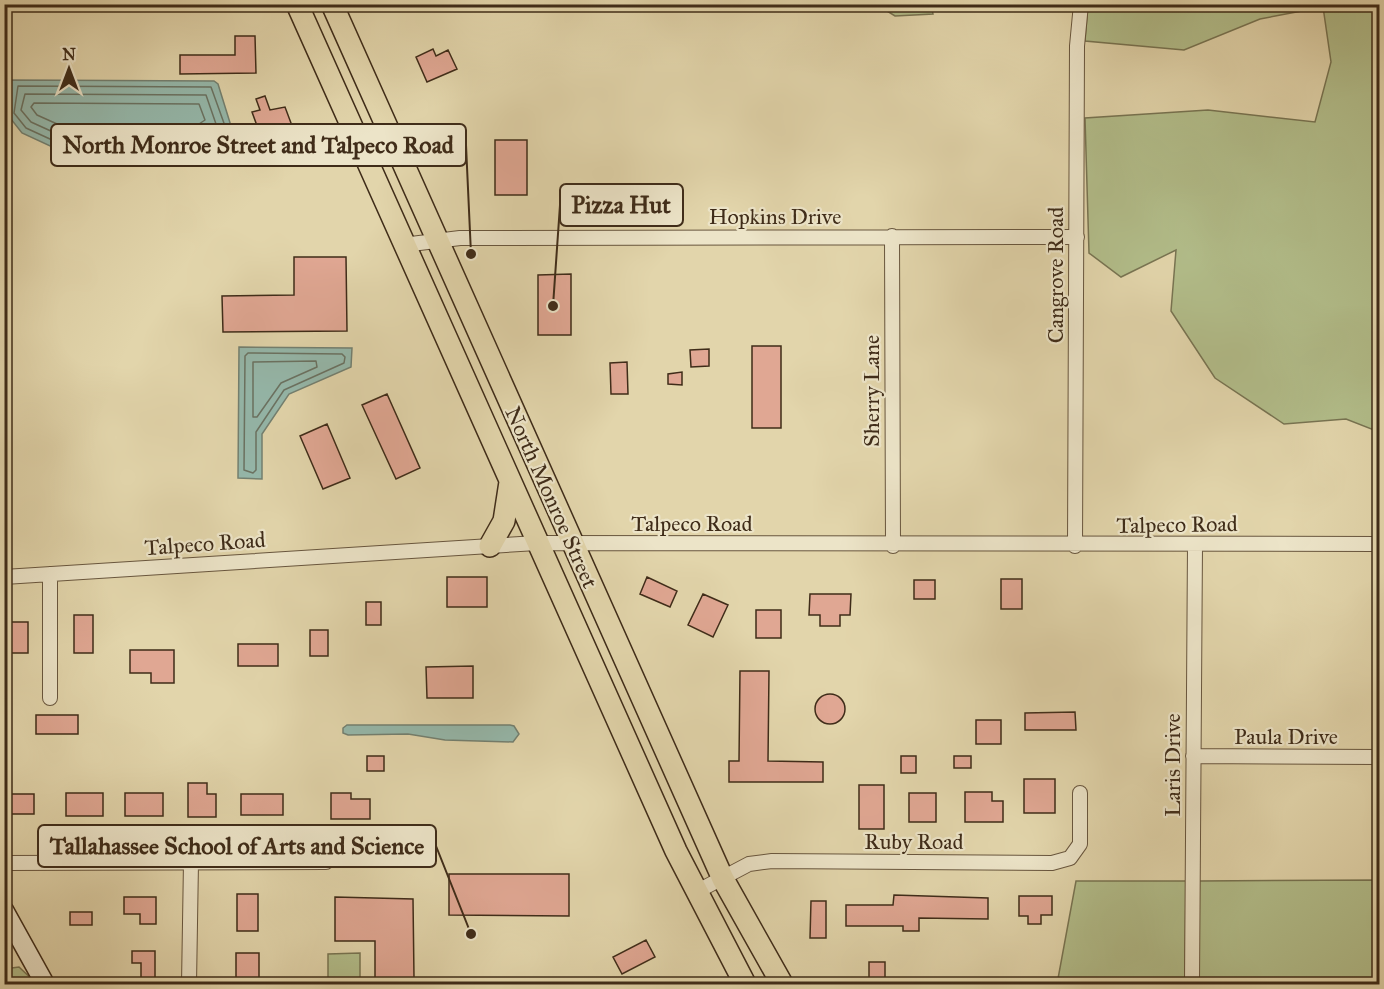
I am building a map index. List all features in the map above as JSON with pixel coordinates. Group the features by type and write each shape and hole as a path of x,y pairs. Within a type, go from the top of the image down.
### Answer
{"highway":[{"name":"North Monroe Street","path":"297,4 403,245 696,892 745,984"},
{"name":"North Monroe Street","path":"332,4 723,879 782,984"},
{"path":"344,110 373,96"},
{"path":"490,546 504,522 510,482"}],"main road":[{"path":"4,910 45,984"}],"street":[{"name":"Cangrove Road","path":"1076,546 1077,46 1082,4"},
{"name":"Sherry Lane","path":"892,236 893,546"},
{"name":"Hopkins Drive","path":"403,245 460,238 1077,237"},
{"name":"Talpeco Road","path":"4,577 537,543 893,546 1380,544"},
{"name":"Laris Drive","path":"1191,984 1195,545"},
{"path":"50,574 50,698"},
{"name":"Paula Drive","path":"1193,756 1380,757"},
{"name":"Ruby Road","path":"696,892 749,864 772,861 1053,863 1070,858 1080,844 1080,793"},
{"path":"189,984 191,862"},
{"path":"4,863 326,862"}],"green space":[{"path":"877,5 931,5 933,14 895,16"},
{"path":"1088,5 1379,5 1379,432 1346,419 1284,424 1215,378 1171,311 1176,250 1121,277 1089,253 1085,118 1208,110 1315,122 1331,62 1323,7 1260,19 1184,50 1085,41"},
{"path":"1379,880 1379,984 1198,984 1199,881"},
{"path":"1076,881 1186,881 1185,984 1057,984"},
{"path":"360,953 360,983 328,984 328,954"},
{"path":"19,967 37,984 5,984 4,969"}],"water":[{"path":"11,80 214,81 218,84 231,126 226,136 200,150 61,151 22,133 7,114"},
{"path":"239,347 352,348 351,367 289,394 262,434 262,479 238,478"},
{"path":"347,725 510,725 514,726 519,734 513,742 445,740 408,734 348,735 343,733 343,728"}],"building":[{"path":"235,36 255,36 256,73 180,74 180,55 235,55"},
{"path":"433,49 436,56 448,50 457,69 427,82 416,57"},
{"path":"265,96 270,110 285,107 291,123 260,134 252,112 260,110 256,99"},
{"path":"495,140 527,140 527,195 495,195"},
{"path":"294,257 346,257 347,331 223,332 222,296 294,295"},
{"path":"571,274 571,335 538,335 538,275"},
{"path":"752,346 781,346 781,428 752,428"},
{"path":"709,349 709,366 691,367 690,350"},
{"path":"627,362 628,394 611,394 610,363"},
{"path":"682,372 682,385 668,384 668,374"},
{"path":"387,394 420,468 396,479 362,405"},
{"path":"327,424 350,478 323,489 300,436"},
{"path":"447,577 487,577 487,607 447,607"},
{"path":"647,577 677,591 670,607 640,594"},
{"path":"1001,579 1022,579 1022,609 1001,609"},
{"path":"914,580 935,580 935,599 914,599"},
{"path":"703,594 728,605 713,637 688,625"},
{"path":"810,594 851,594 850,615 840,615 840,626 820,626 820,615 809,615"},
{"path":"366,602 381,602 381,625 366,625"},
{"path":"756,610 781,610 781,638 756,638"},
{"path":"74,615 93,615 93,653 74,653"},
{"path":"10,622 28,622 28,653 10,653"},
{"path":"310,630 328,630 328,656 310,656"},
{"path":"238,644 278,644 278,666 238,666"},
{"path":"130,650 174,650 174,683 151,683 151,673 130,673"},
{"path":"473,666 473,698 427,698 426,667"},
{"path":"740,671 769,671 768,761 823,762 823,782 729,782 729,761 739,761"},
{"path":"830,694 836,695 844,703 844,715 836,723 830,724 824,723 816,715 815,709 816,703 824,695"},
{"path":"1075,712 1076,730 1025,730 1025,713"},
{"path":"36,715 78,715 78,734 36,734"},
{"path":"976,720 1001,720 1001,744 976,744"},
{"path":"367,756 384,756 384,771 367,771"},
{"path":"901,756 916,756 916,773 901,773"},
{"path":"954,756 971,756 971,768 954,768"},
{"path":"1024,779 1055,779 1055,813 1024,813"},
{"path":"188,783 207,783 207,794 216,794 216,817 188,817"},
{"path":"859,785 884,785 884,829 859,829"},
{"path":"965,792 992,792 992,801 1003,801 1003,822 965,822"},
{"path":"66,793 103,793 103,816 66,816"},
{"path":"125,793 163,793 163,816 125,816"},
{"path":"331,793 351,793 351,799 370,799 370,819 331,819"},
{"path":"909,793 936,793 936,822 909,822"},
{"path":"4,794 34,794 34,814 4,814"},
{"path":"241,794 283,794 283,815 241,815"},
{"path":"449,874 569,874 569,916 449,915"},
{"path":"237,894 258,894 258,931 237,931"},
{"path":"894,895 988,898 988,919 919,918 919,931 903,931 903,926 846,926 846,905 893,905"},
{"path":"1019,896 1052,896 1052,915 1041,915 1041,924 1028,924 1028,916 1019,916"},
{"path":"124,897 156,897 156,924 140,924 140,914 124,914"},
{"path":"335,897 413,899 414,978 375,978 375,941 335,941"},
{"path":"811,901 826,901 826,938 810,938"},
{"path":"70,912 92,912 92,925 70,925"},
{"path":"646,940 655,957 622,974 613,957"},
{"path":"132,951 155,951 155,983 141,983 141,963 132,963"},
{"path":"236,953 259,953 259,984 236,984"},
{"path":"869,962 885,962 885,984 869,984"}],"place":[{"name":"North Monroe Street and Talpeco Road","path":"471,254"},
{"name":"Pizza Hut","path":"553,306"},
{"name":"Tallahassee School of Arts and Science","path":"471,934"}]}
